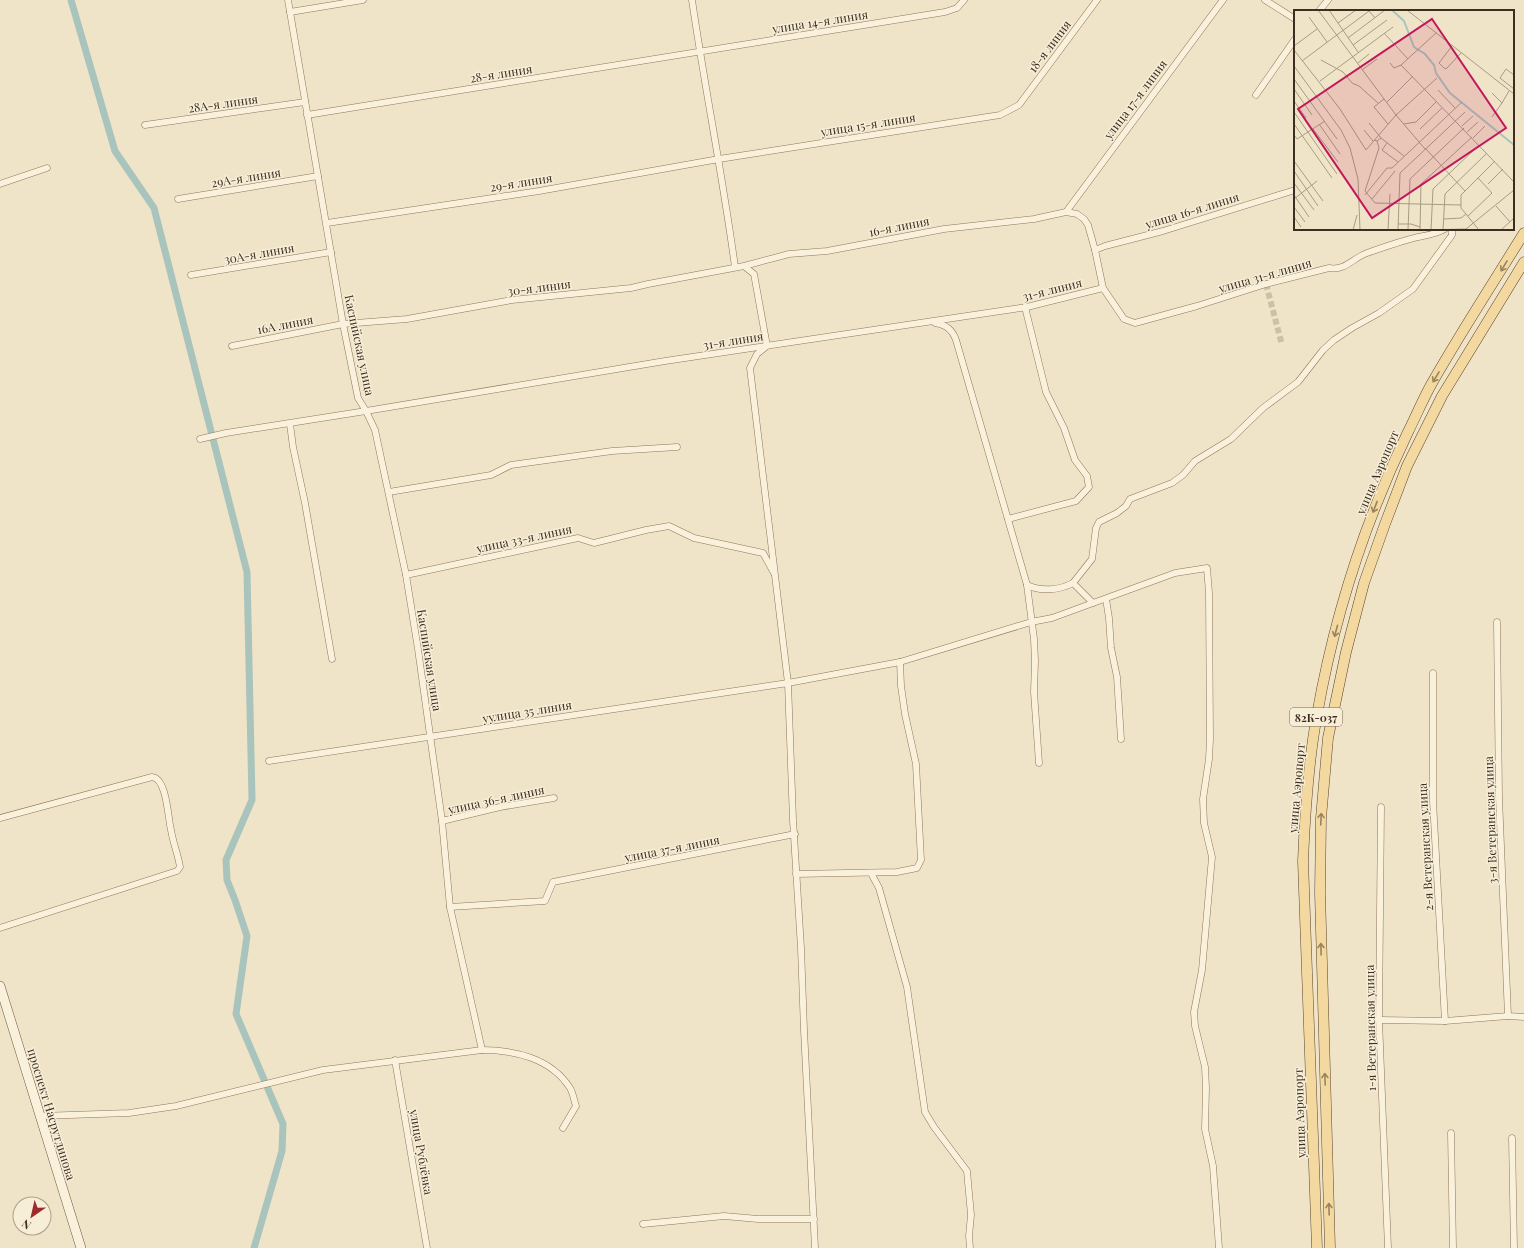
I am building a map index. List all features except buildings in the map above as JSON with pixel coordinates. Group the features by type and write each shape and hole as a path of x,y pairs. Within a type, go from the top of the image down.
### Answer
{"main road":[{"name":"улица Аэропорт","path":"1317,1248 1303,861 1305,809 1316,717 1326,668 1354,566 1388,474 1432,384 1524,232"},
{"path":"1330,1248 1320,893 1321,818 1328,738 1346,652 1364,584 1407,466 1442,396 1524,262"},
{"name":"проспект Насрутдинова","path":"0,986 82,1248"}],"street":[{"name":"Каспийская улица","path":"288,0 343,324 358,398 366,411 374,430 389,492 406,575 431,737 442,821 450,907 482,1050"},
{"path":"290,12 363,0"},
{"path":"692,0 728,212 739,267 754,274 767,346 757,354 750,368 788,683 815,1248"},
{"name":"улица 14-я линия","path":"700,52 945,12 957,8 964,0"},
{"name":"18-я линия","path":"1019,105 1097,0"},
{"name":"улица 17-я линия","path":"1066,212 1223,0"},
{"path":"1265,0 1294,18"},
{"path":"1320,10 1328,0"},
{"path":"1256,95 1294,40"},
{"name":"28-я линия","path":"307,115 700,52"},
{"name":"28А-я линия","path":"145,125 305,102"},
{"name":"улица 15-я линия","path":"719,159 1000,114 1019,105"},
{"name":"29-я линия","path":"327,223 539,191 719,159"},
{"path":"0,184 48,168"},
{"name":"29А-я линия","path":"178,199 318,176"},
{"name":"улица 16-я линия","path":"1095,250 1163,231 1294,190"},
{"path":"1066,212 1077,214 1084,219 1088,225 1103,288"},
{"name":"16-я линия","path":"739,267 789,254 827,252 944,229 1034,219 1066,212"},
{"name":"улица 31-я линия","path":"1103,288 1124,319 1135,323 1141,322 1266,284 1329,268 1337,270 1349,264 1359,256 1443,230"},
{"path":"1027,585 1042,589 1059,589 1074,583 1092,559 1096,528 1099,522 1117,513 1126,506 1130,499 1172,483 1183,475 1195,461 1231,438 1263,408 1298,382 1323,350 1334,340 1379,313 1413,289 1452,235 1452,230"},
{"name":"30А-я линия","path":"191,275 331,252"},
{"name":"30-я линия","path":"343,324 407,319 512,300 631,288 739,267"},
{"name":"31-я линия","path":"200,439 226,433 290,424 767,346 1025,307 1103,288"},
{"path":"1008,519 1076,501 1089,487 1087,476 1075,460 1064,428 1046,392 1025,307"},
{"path":"927,322 944,324 953,334 1027,585 1035,654 1034,692 1040,764"},
{"name":"16А линия","path":"232,346 343,324"},
{"path":"290,424 332,659"},
{"path":"389,492 491,475 511,465 612,451 677,447"},
{"name":"улица 33-я линия","path":"406,575 578,538 594,543 669,526 694,538 763,553 776,578"},
{"name":"уулица 35 линия","path":"268,761 788,683 900,662 1031,622 1052,618 1175,573 1207,568 1209,593 1210,739 1209,759 1203,799 1204,823 1212,857 1202,970 1194,1012 1194,1026 1205,1067 1206,1088 1204,1129 1213,1166 1219,1248"},
{"path":"1074,583 1093,603"},
{"path":"1106,599 1111,648 1117,677 1121,739"},
{"name":"3-я Ветеранская улица","path":"1498,622 1499,798 1508,1016"},
{"path":"796,874 871,873 908,870 917,868 921,860 916,764 905,714 901,686 900,662"},
{"name":"2-я Ветеранская улица","path":"1433,673 1433,801 1445,1021"},
{"path":"0,818 153,777 158,780 166,799 171,831 180,867 176,871 0,928"},
{"name":"улица 36-я линия","path":"442,821 500,807 554,798"},
{"name":"1-я Ветеранская улица","path":"1381,807 1379,1020 1388,1248"},
{"name":"улица 37-я линия","path":"450,907 545,901 553,882 795,834"},
{"path":"871,873 879,888 907,987 926,1112 934,1127 967,1171 971,1215 969,1236 970,1248"},
{"path":"1379,1020 1445,1021 1508,1016 1524,1017"},
{"path":"40,1116 129,1113 176,1106 323,1070 482,1050 500,1050 525,1055 551,1067 570,1088 576,1106 564,1128"},
{"name":"улица Рублёвка","path":"395,1060 427,1248"},
{"path":"1452,1133 1452,1248"},
{"path":"1512,1138 1514,1248"},
{"path":"643,1224 724,1216 758,1219 814,1219"}],"waterway":[{"path":"71,0 115,151 154,208 247,572 252,800 226,860 227,880 247,936 236,1014 283,1124 282,1151 254,1248"}],"tunnel":[{"path":"1266,284 1282,345"}]}
